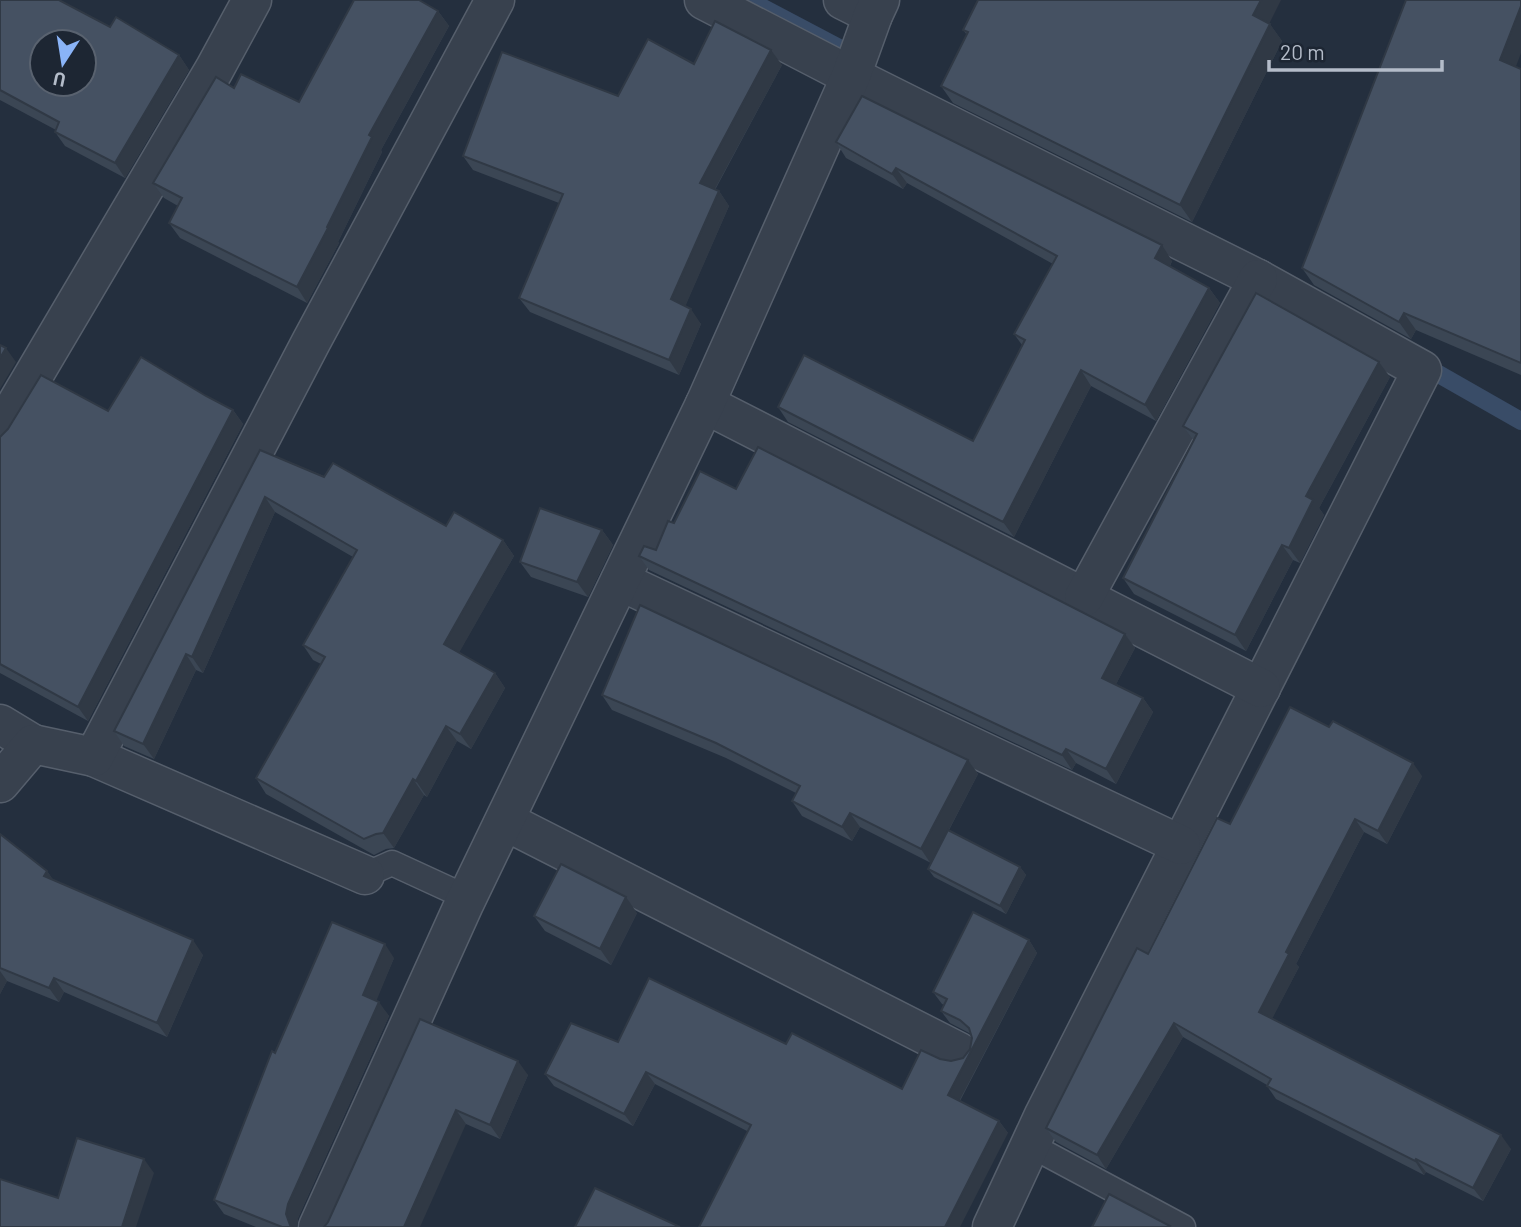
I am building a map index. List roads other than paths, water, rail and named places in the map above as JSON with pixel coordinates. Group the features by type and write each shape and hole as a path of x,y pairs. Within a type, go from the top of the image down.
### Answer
{"street":[{"path":"0,432 214,70 252,0"},
{"path":"94,757 311,342 495,0"},
{"path":"704,0 1258,279 1422,370 1030,1145 992,1227"},
{"path":"318,1227 468,898 705,404 851,76 866,11"},
{"path":"1084,597 1258,279"},
{"path":"705,404 1261,688"},
{"path":"620,581 1181,845"},
{"path":"0,724 33,744 94,757 365,874"},
{"path":"0,783 33,744"},
{"path":"505,821 959,1052"}],"lane":[{"path":"365,874 392,863 468,898"},
{"path":"1030,1145 1183,1227"}],"waterway":[{"path":"748,0 858,58"},
{"path":"1421,364 1521,421"}]}
